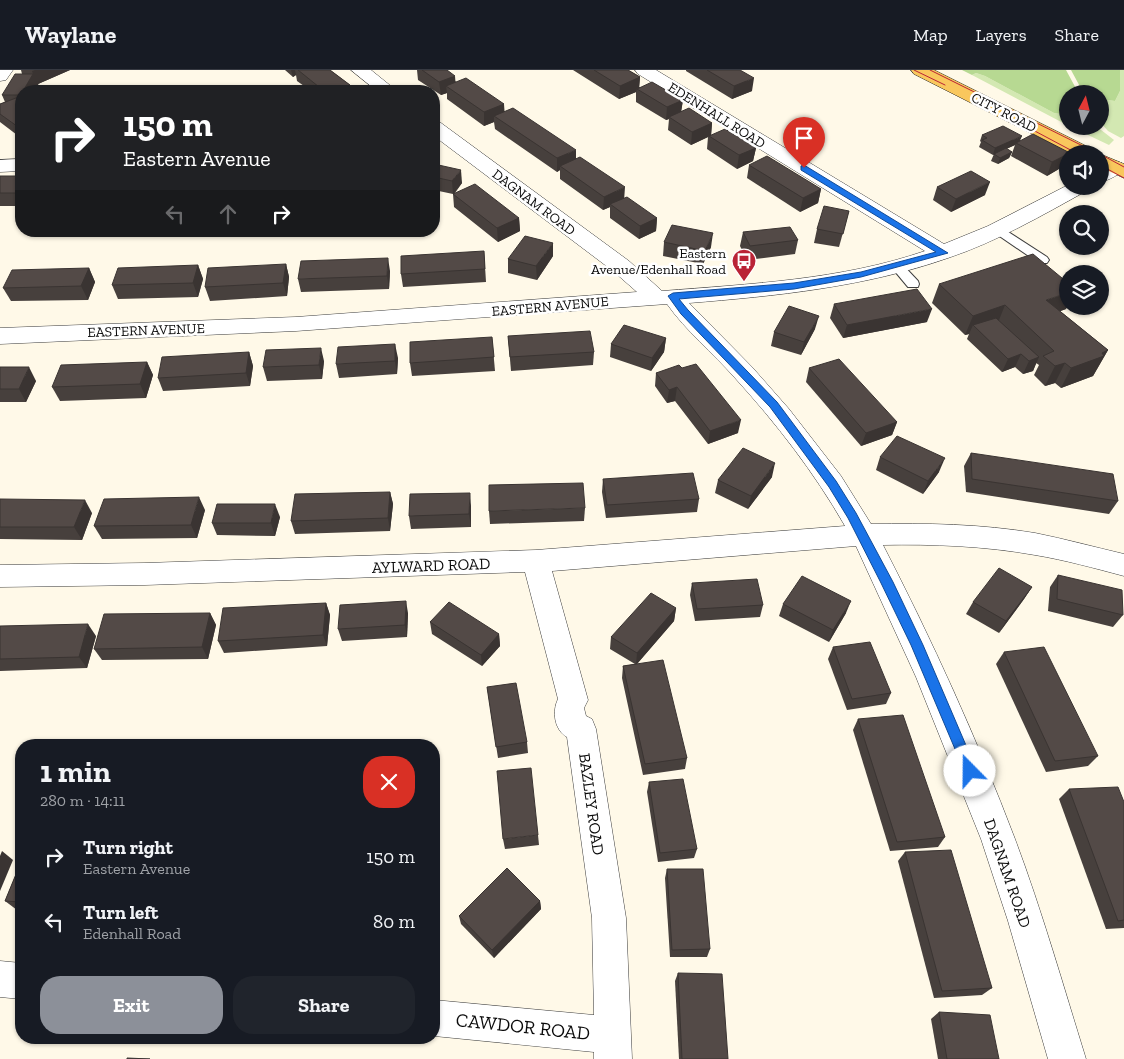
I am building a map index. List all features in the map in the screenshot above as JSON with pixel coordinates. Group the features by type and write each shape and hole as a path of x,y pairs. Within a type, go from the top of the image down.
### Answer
{"main road":[{"name":"CITY ROAD","path":"920,70 1069,145"}],"street":[{"path":"0,76 4,70"},
{"path":"360,70 380,85"},
{"name":"EDENHALL ROAD","path":"644,70 943,253"},
{"name":"DAGNAM ROAD","path":"440,132 684,312 774,405 832,484 862,535 917,645 998,840 1067,1059"},
{"path":"440,149 461,148"},
{"path":"0,166 15,165"},
{"name":"EASTERN AVENUE","path":"0,336 371,319 794,286 861,275 943,253 999,230 1064,195"},
{"name":"AYLWARD ROAD","path":"0,576 145,574 536,561 862,535 921,534 979,537 1034,544 1077,552 1124,565"},
{"name":"BAZLEY ROAD","path":"536,561 573,700 569,707 572,724 581,729 608,918 613,1047"},
{"path":"0,979 15,980"},
{"name":"CAWDOR ROAD","path":"440,1019 613,1047"}],"lane":[{"path":"999,230 1043,260"},
{"path":"897,266 913,284"}],"green space":[{"path":"962,70 1066,70 1074,85 1059,85 1059,114 1054,113 985,76 976,73 972,75"},
{"path":"1071,70 1120,70 1120,91 1115,101 1109,100 1109,85 1079,85"},
{"path":"1120,70 1124,70 1124,136 1121,138 1109,132 1109,100 1115,101 1120,91"},
{"path":"976,73 985,76 1054,113 1059,114 1059,121 972,75"},
{"path":"1088,135 1108,135 1114,140 1109,145"}],"building":[{"path":"298,70 330,70 350,85 317,85"},
{"path":"422,70 447,70 455,76 439,82"},
{"path":"594,70 628,70 640,77 620,86"},
{"path":"707,70 740,70 754,78 734,86"},
{"path":"15,74 33,74 27,85 15,85 15,95 2,95"},
{"path":"466,78 504,104 484,112 446,86"},
{"path":"652,82 683,100 667,107 637,89"},
{"path":"15,98 15,125 0,114 0,104"},
{"path":"513,108 576,150 557,158 494,116"},
{"path":"689,108 712,123 692,132 669,117"},
{"path":"1003,126 1022,136 995,148 982,140 987,138 982,135"},
{"path":"725,129 756,148 739,155 709,136"},
{"path":"1033,134 1059,147 1059,158 1052,162 1016,143"},
{"path":"1006,148 1012,152 1000,158 994,154"},
{"path":"767,156 821,189 803,198 749,165"},
{"path":"580,157 625,187 604,197 560,166"},
{"path":"440,165 461,170 452,181 440,178"},
{"path":"971,171 990,182 956,199 937,187"},
{"path":"0,176 15,176 15,193 0,193"},
{"path":"475,184 519,218 497,228 453,194"},
{"path":"627,197 657,218 640,226 610,204"},
{"path":"824,206 849,211 843,234 817,229"},
{"path":"672,225 713,233 705,251 664,242"},
{"path":"790,227 798,240 750,246 743,232"},
{"path":"525,236 553,243 536,266 508,259"},
{"path":"484,251 485,269 401,274 401,256"},
{"path":"1033,254 1059,276 1059,296 1046,300 1059,310 1059,315 1065,315 1108,350 1102,353 1104,356 1071,368 1065,363 1055,366 1043,356 1054,351 1005,305 973,316 939,284"},
{"path":"388,258 387,276 298,279 301,261"},
{"path":"286,264 283,283 205,287 208,268"},
{"path":"198,265 193,283 112,285 118,268"},
{"path":"89,268 81,286 3,288 12,270"},
{"path":"917,289 932,309 847,325 834,304"},
{"path":"789,306 819,316 804,342 774,332"},
{"path":"996,318 1039,357 1029,361 1021,354 1008,359 973,325"},
{"path":"624,325 666,338 652,358 611,344"},
{"path":"590,331 594,352 510,357 508,336"},
{"path":"492,337 494,357 410,363 410,342"},
{"path":"395,344 395,361 336,364 338,347"},
{"path":"321,348 319,365 263,367 266,350"},
{"path":"249,352 246,373 158,378 162,357"},
{"path":"839,359 897,422 866,433 809,368"},
{"path":"147,362 140,384 52,387 61,365"},
{"path":"696,364 741,420 710,431 677,387 669,390 656,373 679,365 682,368"},
{"path":"0,367 29,367 19,389 0,389"},
{"path":"897,436 945,458 928,481 880,457"},
{"path":"743,448 775,463 751,496 718,480"},
{"path":"971,453 1113,474 1118,501 972,479"},
{"path":"693,473 699,499 607,505 603,479"},
{"path":"583,483 585,508 489,511 489,485"},
{"path":"390,492 388,518 291,521 295,494"},
{"path":"470,493 469,514 409,516 410,494"},
{"path":"199,497 191,525 94,526 104,499"},
{"path":"0,499 85,500 74,527 0,527"},
{"path":"217,504 275,504 271,523 212,523"},
{"path":"999,568 1032,587 1006,621 973,602"},
{"path":"1058,575 1122,590 1123,615 1057,599"},
{"path":"802,576 851,601 833,630 783,604"},
{"path":"757,579 763,605 697,609 692,583"},
{"path":"651,593 676,608 637,653 611,637"},
{"path":"406,601 405,625 338,629 340,605"},
{"path":"449,602 499,634 481,655 430,622"},
{"path":"326,603 323,635 218,641 223,608"},
{"path":"210,613 202,647 94,649 104,614"},
{"path":"88,624 79,657 0,659 0,626"},
{"path":"870,642 891,693 852,699 833,647"},
{"path":"1044,647 1098,756 1055,761 1004,652"},
{"path":"663,660 687,758 645,764 623,666"},
{"path":"516,683 527,742 496,747 487,687"},
{"path":"903,715 945,837 897,842 858,719"},
{"path":"531,768 538,835 503,839 497,771"},
{"path":"683,779 697,849 660,853 649,782"},
{"path":"1118,787 1124,802 1124,920 1118,921 1069,789"},
{"path":"951,850 992,988 942,991 905,852"},
{"path":"507,868 540,901 492,950 459,916"},
{"path":"667,869 703,869 710,949 672,950"},
{"path":"15,877 15,902 5,901"},
{"path":"678,973 722,974 728,1059 682,1059"},
{"path":"939,1012 990,1015 999,1059 947,1059"}],"tram line":[{"path":"914,70 945,85"},
{"path":"930,70 1081,145"},
{"path":"1001,113 1061,145"},
{"path":"1109,159 1124,167"},
{"path":"1109,170 1124,178"}],"place":[{"name":"Eastern Avenue/Edenhall Road","path":"744,282"}],"route":[{"path":"804,168 943,253 861,275 794,286 673,296 684,312 774,405 832,484 852,516 887,582 917,645 970,771"}]}
